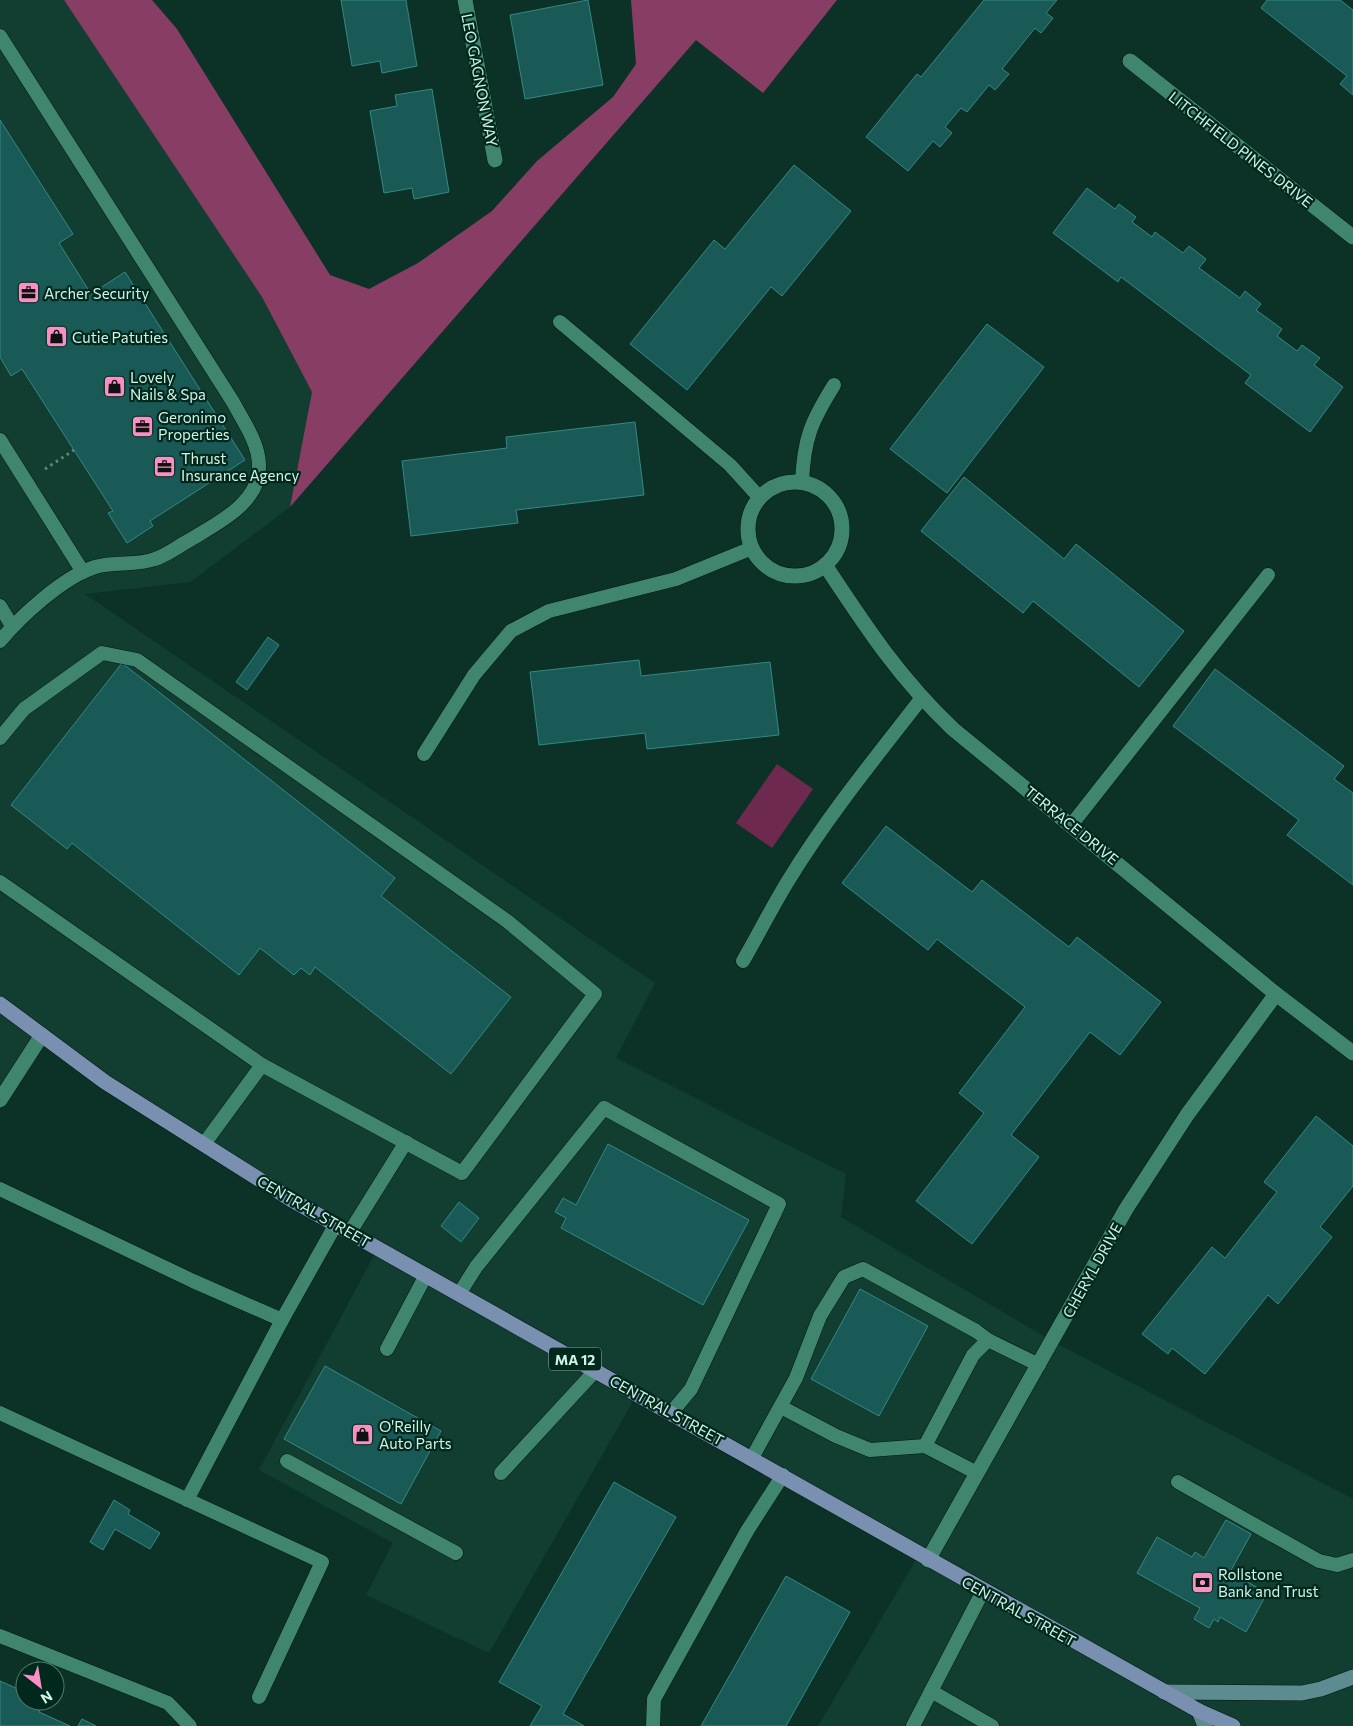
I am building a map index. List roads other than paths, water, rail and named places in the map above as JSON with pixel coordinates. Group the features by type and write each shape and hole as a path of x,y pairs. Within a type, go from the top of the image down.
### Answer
{"main road":[{"name":"CENTRAL STREET","path":"0,1004 105,1082 290,1198 783,1475 983,1591 1198,1711 1233,1726"},
{"name":"CENTRAL STREET","path":"1164,1692 1302,1693 1321,1690 1353,1677"},
{"path":"1198,1711 1205,1726"}],"street":[{"name":"LEO GAGNON WAY","path":"465,0 495,160"},
{"name":"LITCHFIELD PINES DRIVE","path":"1130,61 1353,236"},
{"path":"786,482 802,482 817,487 829,496 838,509 842,523 841,539 835,553 825,565 812,572 796,576 781,574 767,566 756,555 752,548 748,526 752,511 760,498 772,488 786,482"},
{"name":"TERRACE DRIVE","path":"825,565 894,667 921,699 954,729 1072,824 1276,994 1353,1053"},
{"name":"CHERYL DRIVE","path":"928,1560 1145,1178 1187,1115 1276,994"},
{"path":"0,1100 42,1035"}],"lane":[{"path":"0,36 233,402 246,427 259,462 259,472 252,491 224,519 154,560 95,567 83,572 35,605 0,634"},
{"path":"560,322 730,465 760,498"},
{"path":"802,482 803,452 808,431 834,385"},
{"path":"0,440 83,572"},
{"path":"424,754 474,675 510,631 550,611 676,579 752,548"},
{"path":"1072,824 1268,575"},
{"path":"0,606 12,626"},
{"path":"0,641 12,626"},
{"path":"0,738 24,709 102,652 137,660 507,921 595,994 462,1173 262,1065 0,882"},
{"path":"743,961 787,881 828,820 921,699"},
{"path":"204,1144 262,1065"},
{"path":"459,1294 476,1267 604,1108 780,1204 691,1388 671,1412"},
{"path":"350,1232 406,1142"},
{"path":"0,1189 193,1281 282,1320"},
{"path":"187,1500 282,1320 336,1224"},
{"path":"752,1458 796,1378 820,1316 844,1277 863,1269 976,1331 988,1340 1039,1365"},
{"path":"387,1349 426,1275"},
{"path":"925,1446 973,1355 988,1340"},
{"path":"501,1473 596,1370"},
{"path":"781,1407 836,1436 870,1450 925,1446 977,1473"},
{"path":"0,1413 322,1562 259,1697"},
{"path":"287,1461 456,1554"},
{"path":"653,1726 654,1699 747,1531 783,1475"},
{"path":"1178,1482 1319,1561 1337,1565 1353,1560"},
{"path":"913,1726 983,1591"},
{"path":"0,1636 168,1703 190,1726"},
{"path":"931,1691 992,1726"}],"place":[{"name":"Archer Security","path":"28,293"},
{"name":"Cutie Patuties","path":"56,337"},
{"name":"Lovely Nails & Spa","path":"114,386"},
{"name":"Geronimo Properties","path":"142,426"},
{"name":"Thrust Insurance Agency","path":"165,467"},
{"name":"O'Reilly Auto Parts","path":"363,1435"},
{"name":"Rollstone Bank and Trust","path":"1202,1583"}]}
